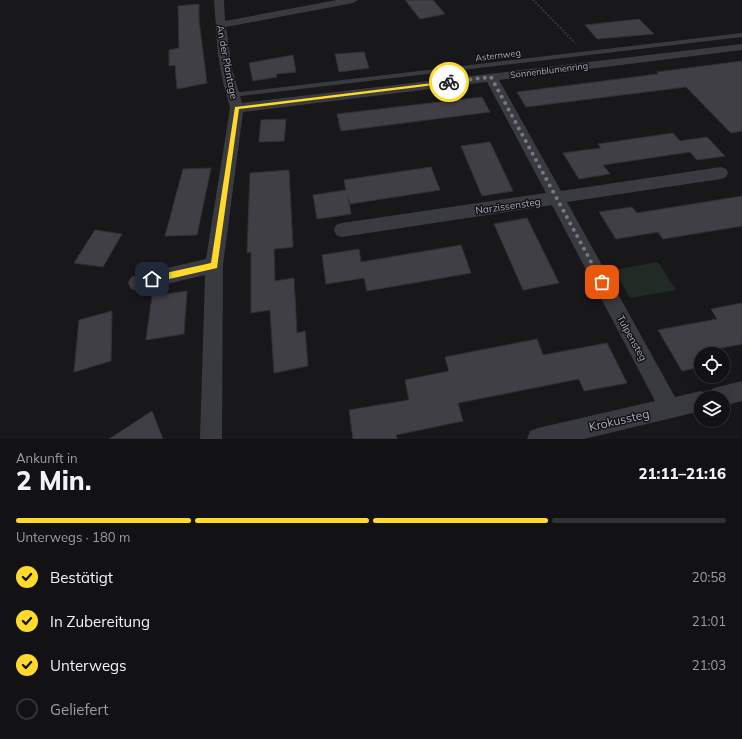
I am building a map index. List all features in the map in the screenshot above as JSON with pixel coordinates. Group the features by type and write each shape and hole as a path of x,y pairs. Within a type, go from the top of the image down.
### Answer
{"street":[{"name":"An der Plantage","path":"211,439 214,265 234,101 220,25 219,0"},
{"path":"220,25 354,0"},
{"name":"Sonnenblumenring","path":"234,101 491,77 742,47"},
{"name":"Tulpensteg","path":"491,77 670,408"},
{"name":"Narzissensteg","path":"342,230 721,173"},
{"path":"137,283 214,265"},
{"path":"730,394 742,391"},
{"name":"Krokussteg","path":"538,439 694,403"}],"lane":[{"name":"Asternweg","path":"234,101 586,54 742,35"}],"path":[{"path":"534,0 586,54"}],"shaded area":[{"path":"658,262 676,290 630,298 614,270"}],"building":[{"path":"405,0 433,0 445,14 420,19"},
{"path":"199,4 199,21 207,83 177,89 175,65 169,66 169,50 179,48 178,6"},
{"path":"639,19 654,34 597,39 585,25"},
{"path":"364,52 369,68 339,72 335,54"},
{"path":"293,55 296,72 276,74 277,77 253,81 249,63"},
{"path":"742,61 742,131 731,133 686,87 526,107 517,92 658,74 657,72"},
{"path":"482,97 490,112 341,131 337,114"},
{"path":"286,119 284,141 259,142 261,120"},
{"path":"673,133 680,141 707,137 725,156 697,160 690,152 603,165 610,174 579,179 563,153 601,148 598,144"},
{"path":"490,142 513,191 482,196 461,146"},
{"path":"431,167 440,190 350,204 348,196 351,214 317,219 313,195 346,190 344,180"},
{"path":"211,168 197,235 165,236 183,169"},
{"path":"289,170 293,247 274,249 275,281 294,278 297,333 305,331 308,366 274,373 270,310 251,313 251,252 247,253 250,173"},
{"path":"742,196 742,226 663,239 658,232 616,239 599,212 632,207 637,213"},
{"path":"527,218 559,283 523,290 494,224"},
{"path":"95,230 122,234 103,267 74,263"},
{"path":"461,245 471,273 367,291 364,278 326,284 322,255 359,249 361,262"},
{"path":"187,291 184,334 146,340 152,296"},
{"path":"742,303 742,344 726,347 694,347 694,368 682,371 658,330 717,319 711,309"},
{"path":"112,311 111,361 74,372 79,320"},
{"path":"537,339 543,355 607,343 627,383 584,391 579,379 458,403 463,421 396,435 397,439 353,439 349,410 409,400 405,380 449,371 445,357"},
{"path":"152,411 163,439 109,439"}],"way so far":[{"path":"449,82 491,77 602,282"}],"route":[{"path":"152,279 214,265 237,108 449,82"}]}
